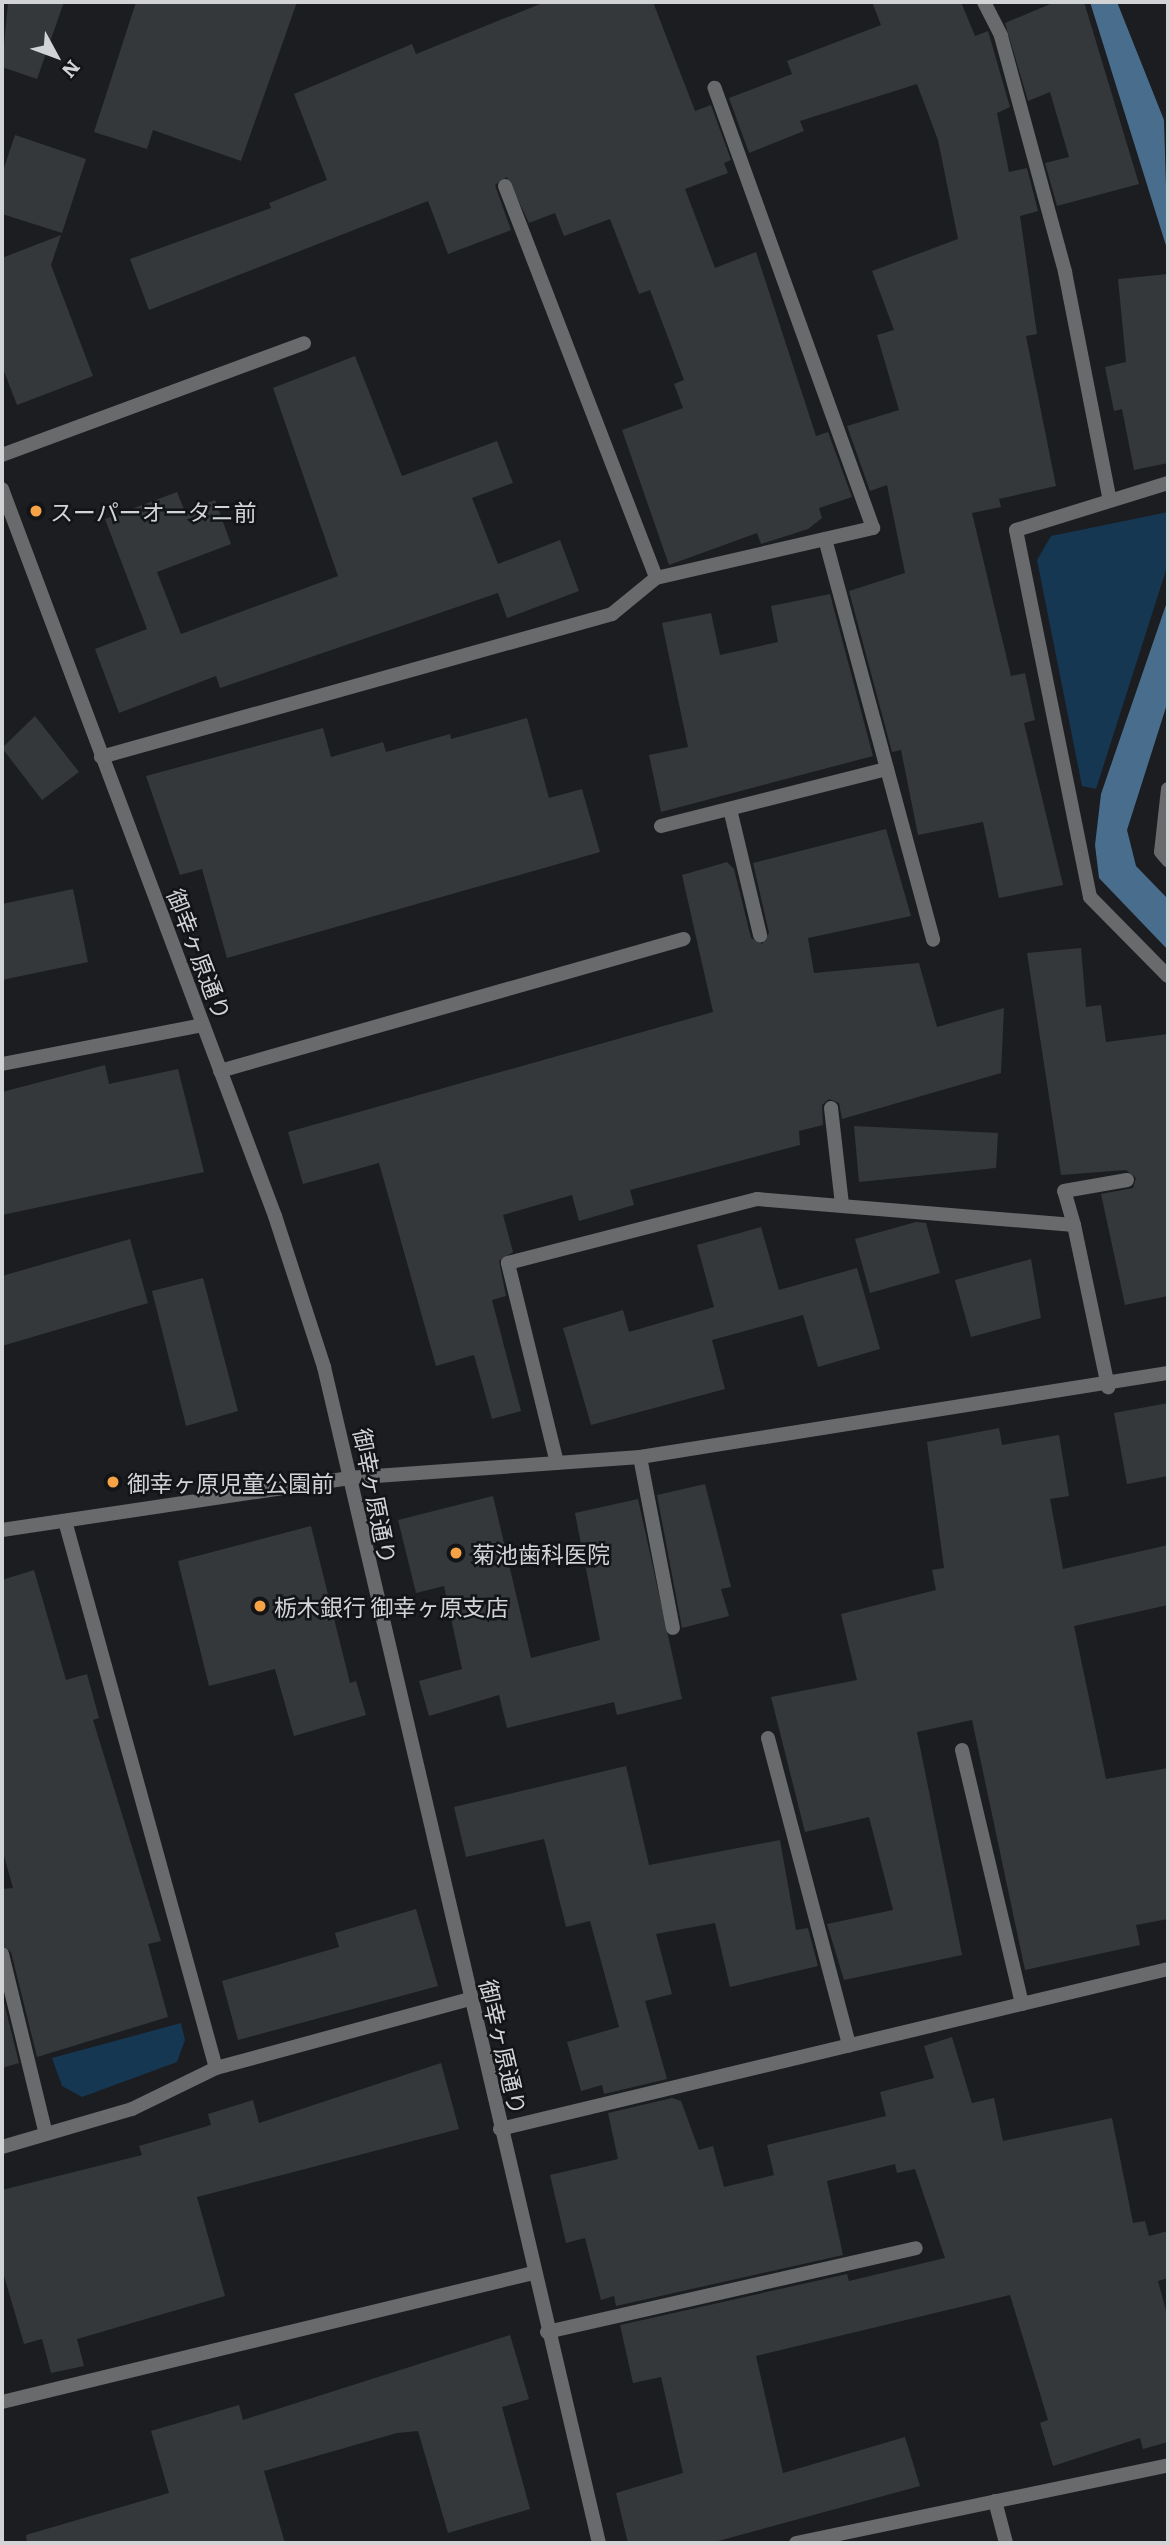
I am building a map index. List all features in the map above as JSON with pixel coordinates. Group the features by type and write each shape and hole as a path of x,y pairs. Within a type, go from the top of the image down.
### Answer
{"street":[{"path":"984,2 1001,36 1065,272 1110,496"},
{"path":"101,757 612,614 656,578 873,528 715,88"},
{"path":"505,186 656,578"},
{"path":"2,455 304,343"},
{"path":"1168,483 1110,496 1016,530 1090,897 1168,976"},
{"name":"御幸ヶ原通り","path":"2,489 220,1071 320,1355 533,2273 599,2543"},
{"path":"825,539 933,940"},
{"path":"661,826 887,769"},
{"path":"1168,789 1161,852 1168,860"},
{"path":"730,809 760,935"},
{"path":"220,1071 684,939"},
{"path":"2,1064 202,1025"},
{"path":"831,1108 842,1205"},
{"path":"1108,1387 1074,1225 1064,1191 1127,1180"},
{"path":"558,1463 508,1263 757,1199 1074,1225"},
{"path":"2,1530 348,1478 640,1457 1108,1387 1168,1373"},
{"path":"640,1457 673,1628"},
{"path":"65,1521 216,2068"},
{"path":"768,1738 849,2045"},
{"path":"962,1750 1022,2004"},
{"path":"2,1954 46,2134"},
{"path":"500,2129 1168,1969"},
{"path":"2,2147 132,2109 216,2068 470,1999"},
{"path":"547,2332 916,2248"},
{"path":"2,2402 533,2273"},
{"path":"796,2543 1168,2465"},
{"path":"995,2501 1006,2543"}],"shaded area":[{"path":"1090,2 1117,2 1164,120 1168,252"},
{"path":"1168,512 1168,564 1096,789 1082,786 1037,560 1051,536"},
{"path":"1168,599 1168,701 1127,830 1136,866 1168,899 1168,950 1099,878 1095,845 1101,794"},
{"path":"181,2023 185,2040 177,2062 82,2097 62,2086 52,2058"}],"building":[{"path":"8,2 64,2 37,79 2,67"},
{"path":"136,2 297,2 241,161 153,130 147,149 94,132"},
{"path":"545,2 653,2 695,111 711,105 731,160 724,163 728,173 685,189 715,268 756,252 816,436 828,432 852,497 819,508 822,518 808,529 761,544 757,533 669,565 622,430 683,408 674,384 684,380 650,290 639,294 610,219 564,236 555,213 529,223 507,177 495,185 511,230 448,254 428,201 149,310 130,259 271,208 269,203 327,180 294,94 412,44 416,54"},
{"path":"872,2 961,2 975,36 988,31 1010,107 997,113 1009,172 1027,168 1038,211 1020,216 1037,334 1026,336 1056,486 999,499 1001,507 972,513 1011,676 1025,673 1035,720 1024,723 1063,885 999,898 983,822 918,835 901,750 892,752 849,591 905,573 887,485 870,491 847,426 899,410 877,335 894,330 872,271 958,239 938,140 917,84 800,121 804,131 749,153 729,98 792,74 787,61 881,25"},
{"path":"1055,2 1084,2 1139,184 1057,206 1045,163 1069,157 1050,92 1028,101 1005,23"},
{"path":"15,135 86,159 62,233 2,214 2,174"},
{"path":"61,235 51,265 93,376 17,405 2,366 2,258"},
{"path":"1168,274 1168,463 1134,470 1122,409 1114,411 1105,367 1126,362 1118,279"},
{"path":"355,356 402,476 497,441 513,483 472,498 498,564 560,540 579,591 507,618 498,593 220,688 216,676 119,713 95,649 147,629 105,519 177,492 185,512 215,500 231,544 157,572 181,634 338,576 273,388"},
{"path":"830,594 873,756 661,812 649,755 688,747 662,623 711,613 720,655 778,642 771,606"},
{"path":"35,716 79,772 42,800 2,748"},
{"path":"527,718 549,798 582,789 600,852 227,958 202,869 180,875 146,776 323,728 331,757 383,742 386,752 450,734 451,739"},
{"path":"886,829 911,916 808,938 814,973 919,963 937,1027 1004,1008 1001,1073 842,1119 839,1103 829,1099 822,1105 823,1125 799,1131 800,1145 630,1190 634,1205 579,1221 572,1195 503,1215 513,1252 499,1261 506,1296 492,1300 521,1411 492,1419 474,1355 436,1366 379,1163 303,1184 288,1132 713,1012 682,875 727,862 734,869 751,938 762,944 769,933 753,863"},
{"path":"73,889 88,962 2,980 2,904"},
{"path":"1081,948 1086,1007 1101,1005 1106,1042 1168,1034 1168,1296 1125,1305 1101,1194 1133,1188 1136,1178 1126,1170 1061,1175 1027,953"},
{"path":"105,1065 109,1084 178,1069 204,1172 2,1215 2,1092"},
{"path":"854,1126 998,1133 996,1168 859,1182"},
{"path":"916,1222 926,1223 940,1273 870,1293 855,1239"},
{"path":"761,1227 779,1290 857,1268 880,1349 818,1367 803,1315 712,1340 725,1389 591,1425 563,1328 623,1310 629,1332 714,1307 697,1245"},
{"path":"130,1239 148,1303 2,1346 2,1276"},
{"path":"1031,1259 1041,1318 971,1337 955,1280"},
{"path":"203,1278 238,1411 186,1426 152,1291"},
{"path":"1168,1403 1168,1476 1127,1484 1114,1413"},
{"path":"999,1428 1002,1445 1059,1435 1069,1496 1050,1499 1063,1569 1168,1545 1168,1605 1074,1626 1106,1779 1168,1768 1168,1919 1136,1925 1140,1945 1025,1970 972,1720 917,1732 962,1955 844,1980 827,1924 893,1910 869,1817 805,1832 771,1697 857,1680 841,1614 936,1590 932,1570 944,1568 927,1442"},
{"path":"705,1484 731,1587 721,1589 729,1616 682,1628 657,1495"},
{"path":"493,1496 531,1658 600,1640 575,1513 638,1499 682,1699 617,1715 614,1702 507,1728 499,1695 429,1716 419,1681 462,1669 444,1586 416,1593 398,1520"},
{"name":"栃木銀行 御幸ヶ原支店","path":"311,1526 350,1683 356,1681 366,1715 294,1736 275,1669 209,1686 178,1561"},
{"path":"34,1570 66,1680 87,1674 99,1718 93,1720 161,1941 148,1944 168,2017 37,2057 11,1952 2,1945 2,1889 13,1888 2,1849 2,1580"},
{"path":"626,1766 649,1865 780,1840 796,1930 808,1928 818,1966 730,1987 715,1923 656,1934 672,1994 645,2001 667,2079 604,2094 602,2085 581,2091 567,2042 619,2027 590,1921 566,1927 544,1839 466,1857 454,1807"},
{"path":"416,1909 438,1986 238,2040 222,1981 339,1947 335,1933"},
{"path":"2,1994 19,2063 2,2068"},
{"path":"952,2037 972,2103 994,2098 1003,2141 1112,2118 1133,2223 1145,2221 1149,2236 1168,2231 1168,2278 1158,2281 1168,2318 1168,2442 1143,2449 1140,2438 1053,2466 1040,2423 1048,2420 1010,2295 756,2356 783,2473 905,2437 920,2486 711,2543 628,2543 616,2493 683,2473 661,2377 633,2383 620,2325 847,2274 849,2281 945,2258 915,2169 897,2173 895,2164 827,2181 843,2255 616,2306 614,2296 601,2300 585,2238 566,2243 550,2175 618,2159 608,2113 672,2098 681,2101 699,2150 713,2146 724,2187 774,2175 767,2145 886,2116 880,2092 934,2078 924,2046"},
{"path":"441,2063 459,2129 197,2197 225,2296 77,2339 84,2366 51,2373 42,2339 24,2344 2,2269 2,2190 142,2155 139,2146 211,2125 208,2114 253,2100 259,2123"},
{"path":"510,2335 529,2399 502,2407 530,2509 448,2533 418,2431 397,2433 264,2471 285,2543 27,2543 26,2535 169,2493 151,2431 239,2405 243,2420"}],"place":[{"name":"スーパーオータニ前","path":"36,511"},
{"name":"御幸ヶ原児童公園前","path":"113,1482"},
{"name":"菊池歯科医院","path":"456,1553"},
{"name":"栃木銀行 御幸ヶ原支店","path":"260,1606"}]}
